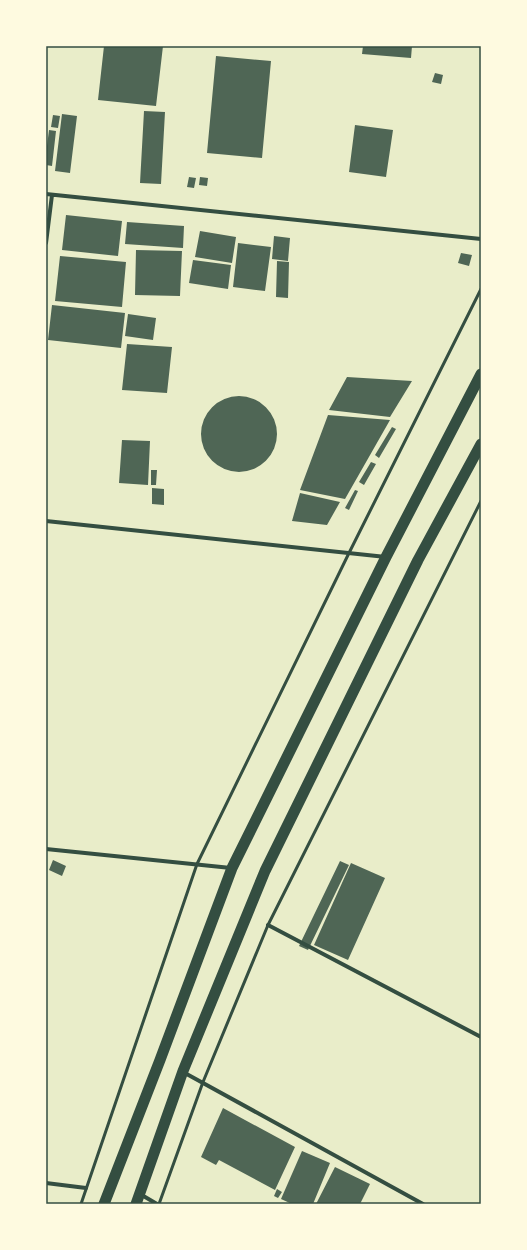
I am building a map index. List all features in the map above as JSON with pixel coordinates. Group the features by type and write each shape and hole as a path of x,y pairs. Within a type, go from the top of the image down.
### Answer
{"highway":[{"path":"104,1204 232,868 386,557 481,374"},
{"path":"138,1199 183,1072 265,872 418,560 481,444"}],"street":[{"path":"46,194 481,239"},
{"path":"46,243 52,195"},
{"path":"46,521 386,557"},
{"path":"46,849 232,868"},
{"path":"268,925 481,1037"},
{"path":"183,1072 422,1204"},
{"path":"46,1183 86,1188"},
{"path":"138,1199 158,1204"}],"lane":[{"path":"81,1204 198,864 349,553 481,289"},
{"path":"158,1204 203,1082 268,925 481,501"}],"building":[{"path":"104,46 163,46 156,106 98,100"},
{"path":"363,46 412,46 411,58 362,54"},
{"path":"216,56 271,61 262,158 207,153"},
{"path":"435,73 443,75 441,84 432,82"},
{"path":"144,111 165,112 161,184 140,183"},
{"path":"62,114 77,116 70,173 55,171"},
{"path":"53,115 60,116 58,128 51,127"},
{"path":"355,125 393,130 386,177 349,172"},
{"path":"49,130 56,131 52,166 46,165"},
{"path":"189,177 196,178 194,188 187,187"},
{"path":"200,177 208,178 207,186 199,185"},
{"path":"66,215 122,221 118,256 62,250"},
{"path":"127,222 184,226 183,248 125,244"},
{"path":"200,231 236,237 232,263 195,257"},
{"path":"274,236 290,238 288,261 272,259"},
{"path":"238,243 271,247 265,291 233,287"},
{"path":"136,250 182,251 180,296 135,295"},
{"path":"461,253 472,255 469,266 458,263"},
{"path":"60,256 126,262 122,307 55,301"},
{"path":"193,260 231,265 228,289 189,283"},
{"path":"277,261 289,262 288,298 276,297"},
{"path":"52,305 125,313 121,348 48,340"},
{"path":"128,314 156,318 153,340 125,336"},
{"path":"127,344 172,347 167,393 122,390"},
{"path":"347,377 412,381 390,417 329,410"},
{"path":"239,396 254,399 266,407 274,419 277,434 274,449 266,461 254,469 239,472 224,469 212,461 204,449 201,434 204,419 212,407 224,399"},
{"path":"328,415 390,420 345,499 300,490"},
{"path":"392,427 396,429 379,458 375,455"},
{"path":"122,440 150,441 148,485 119,483"},
{"path":"371,462 376,464 364,485 359,482"},
{"path":"151,470 157,470 156,485 151,485"},
{"path":"152,488 164,489 164,505 152,504"},
{"path":"355,490 358,491 349,510 345,508"},
{"path":"300,493 340,502 327,525 292,521"},
{"path":"53,860 66,866 62,876 49,870"},
{"path":"340,861 349,865 308,950 299,946"},
{"path":"351,863 385,878 348,960 314,945"},
{"path":"223,1108 295,1147 275,1190 219,1160 216,1165 201,1157"},
{"path":"302,1151 330,1163 313,1204 292,1204 281,1199"},
{"path":"335,1167 370,1184 360,1204 316,1204"},
{"path":"277,1189 282,1192 278,1198 274,1196"}]}
